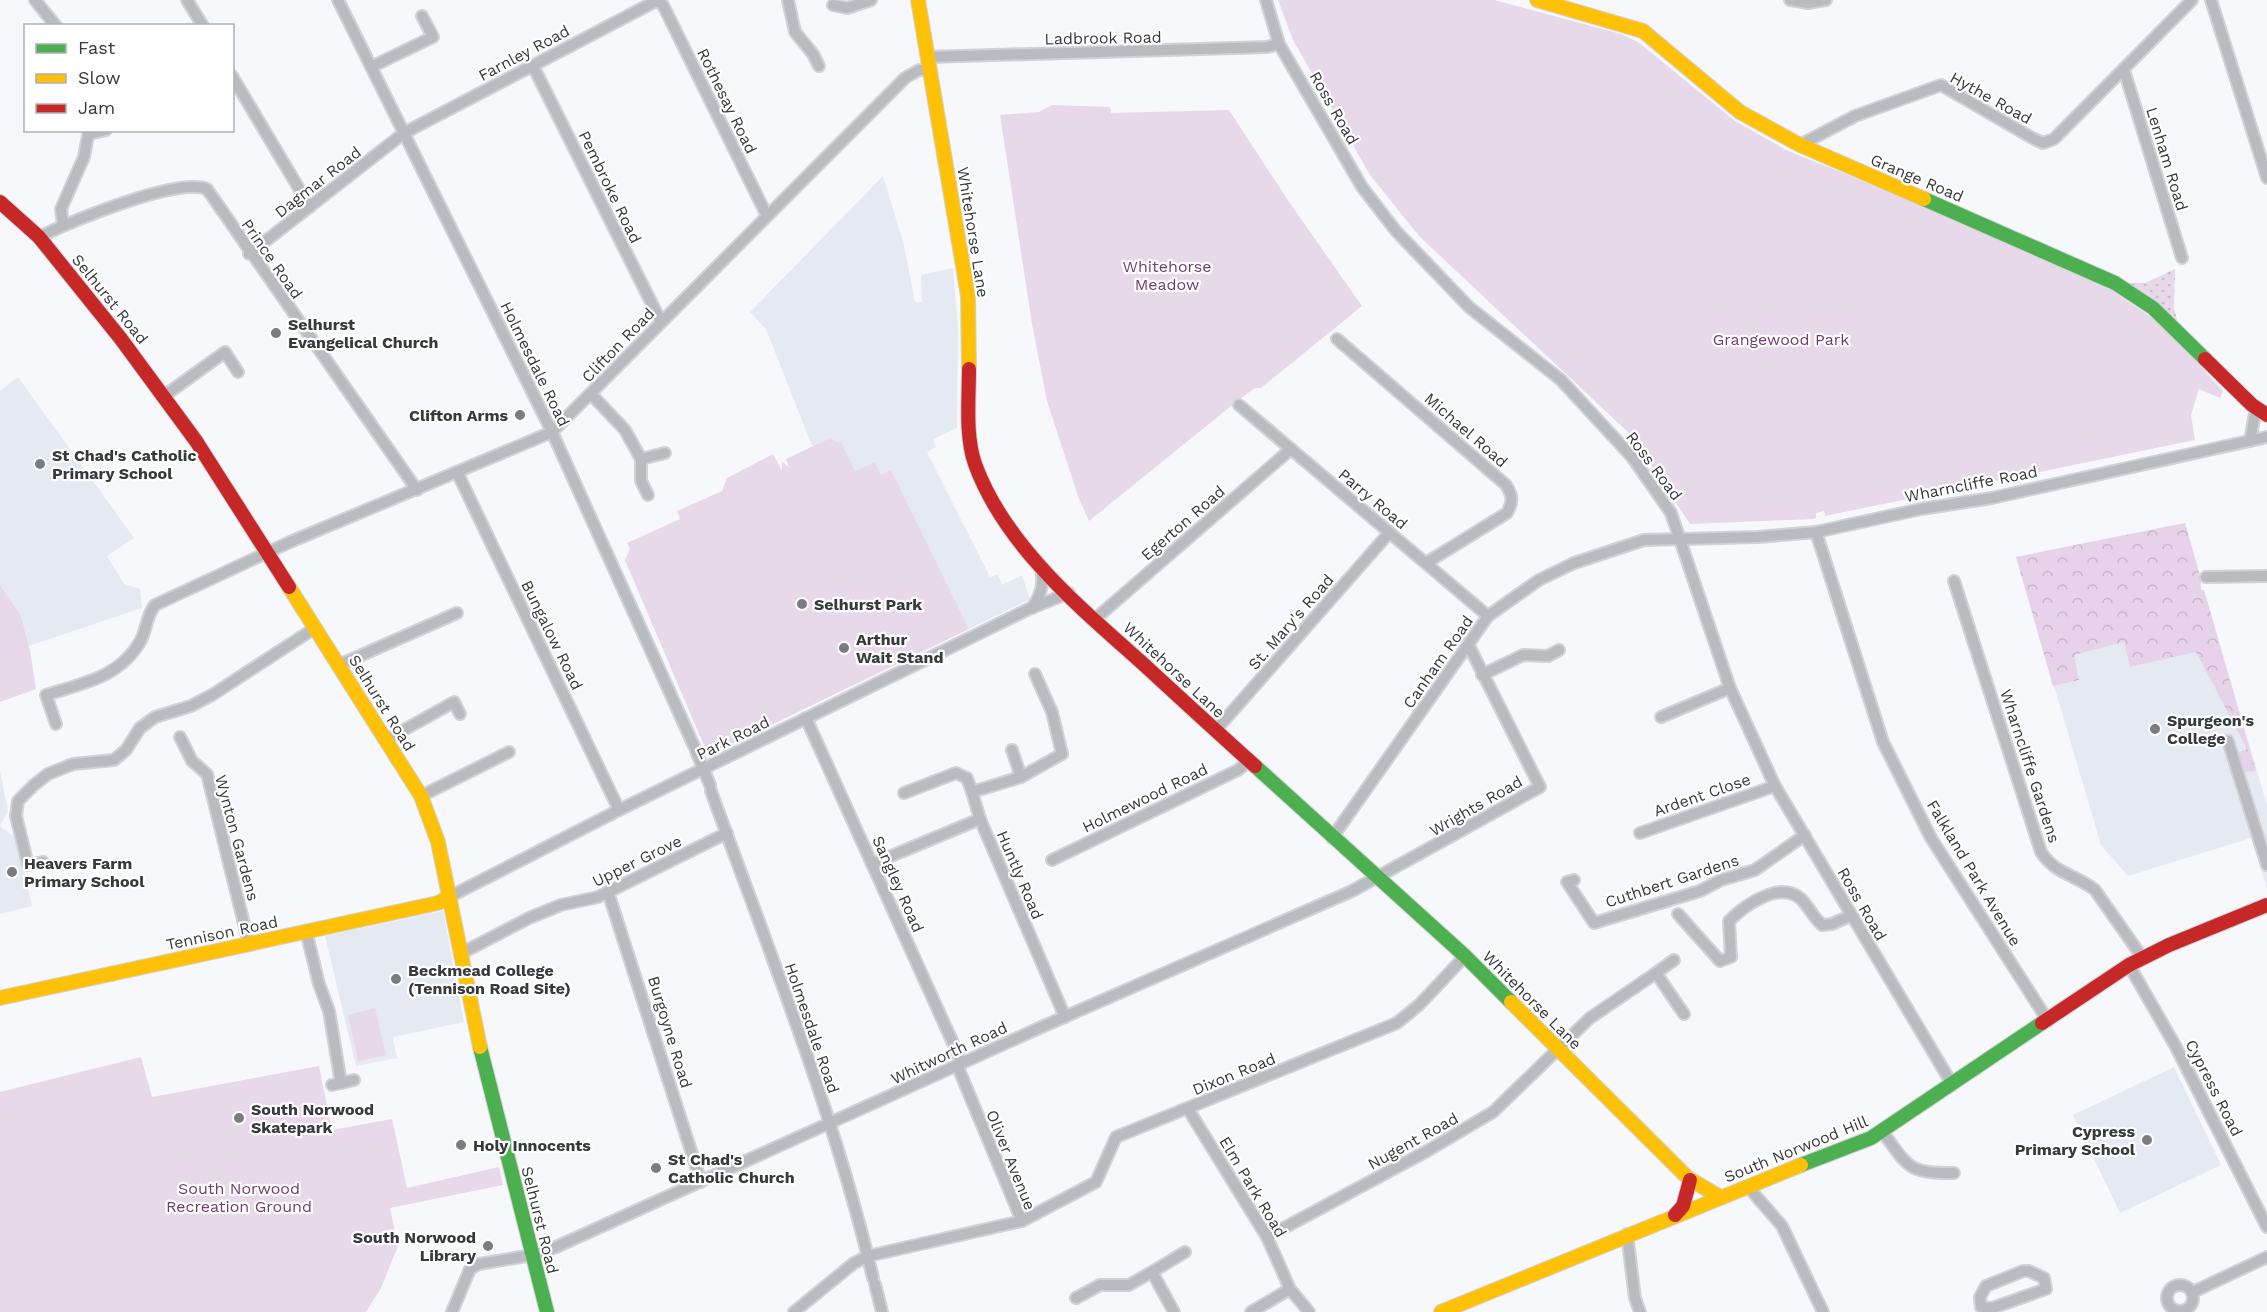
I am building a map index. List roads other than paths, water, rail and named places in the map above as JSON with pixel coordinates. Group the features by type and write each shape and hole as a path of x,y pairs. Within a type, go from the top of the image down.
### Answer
{"main road":[{"name":"Whitehorse Lane","path":"918,0 968,296 969,431 974,461 996,509 1041,566 1094,620 1332,838 1465,956 1690,1180 1720,1197"},
{"name":"Grange Road","path":"1537,0 1629,25 1643,32 1740,112 1800,146 2115,283 2153,308 2261,412"},
{"name":"Selhurst Road","path":"0,202 39,237 164,396 196,441 422,796 438,842 483,1064 547,1312"},
{"name":"Tennison Road","path":"0,998 438,903 449,897"},
{"name":"South Norwood Hill","path":"1446,1311 1627,1234 1720,1197 1749,1188 1871,1138 2048,1021 2129,964 2267,906"},
{"path":"1675,1215 1683,1206 1690,1180"}],"street":[{"path":"35,0 54,24"},
{"path":"187,0 201,24"},
{"name":"Holmesdale Road","path":"338,0 552,432 704,769 787,998 868,1256 882,1312"},
{"name":"Farnley Road","path":"404,133 657,0"},
{"name":"Rothesay Road","path":"657,0 663,5 767,216"},
{"path":"788,0 795,32 813,54 819,66"},
{"path":"833,5 847,8 871,0"},
{"name":"Ross Road","path":"1266,0 1279,44 1362,187 1396,231 1469,307 1562,380 1632,458 1671,513 1730,688 1775,786 1850,916 1952,1084"},
{"path":"1790,0 1809,3 1826,0"},
{"name":"Hythe Road","path":"1800,146 1855,116 1941,85 2043,142 2054,139 2192,0"},
{"path":"2211,0 2267,178"},
{"path":"371,67 433,37 422,16"},
{"name":"Ladbrook Road","path":"929,64 1267,47 1279,44"},
{"name":"Clifton Road","path":"56,724 44,691 99,678 122,665 142,638 151,611 156,605 267,554 552,432 904,78 929,64"},
{"name":"Pembroke Road","path":"532,66 661,322"},
{"name":"Lenham Road","path":"2124,70 2182,258"},
{"path":"234,78 310,207"},
{"path":"63,225 61,209 84,157 89,133"},
{"name":"Dagmar Road","path":"249,254 404,133"},
{"name":"Prince Road","path":"39,237 63,225 159,192 190,186 207,189 249,254 417,490"},
{"name":"Michael Road","path":"1337,339 1506,485 1512,494 1512,504 1507,513 1426,562"},
{"path":"164,396 225,352 238,372"},
{"path":"591,394 626,430 641,459 641,481 648,495"},
{"name":"Parry Road","path":"1239,405 1488,616"},
{"path":"2250,441 2261,412"},
{"name":"Wharncliffe Road","path":"1679,538 1758,537 1816,532 1921,509 1992,498 2267,437"},
{"name":"Egerton Road","path":"1094,620 1291,449"},
{"path":"641,459 665,453"},
{"name":"Bungalow Road","path":"458,472 619,810"},
{"name":"Falkland Park Avenue","path":"1816,532 1883,742 1931,838 2048,1021"},
{"name":"St. Mary's Road","path":"1215,731 1389,533"},
{"name":"Canham Road","path":"1332,838 1488,616 1539,580 1574,563 1644,540 1679,538"},
{"path":"1031,608 1041,594 1043,581 1041,566"},
{"path":"2206,577 2267,576"},
{"name":"Wharncliffe Gardens","path":"1954,581 2041,852 2056,870 2086,883 2095,890 2142,957"},
{"name":"Park Road","path":"449,897 806,718 1031,608 1069,593"},
{"path":"339,665 456,613"},
{"path":"43,862 28,865 16,816 18,801 34,784 48,774 73,764 114,760 126,750 140,729 155,717 191,706 212,695 315,628"},
{"name":"Wrights Road","path":"1379,878 1540,787 1469,646"},
{"path":"1482,675 1523,655 1548,656 1558,650"},
{"path":"972,792 1021,777 1062,754 1052,712 1035,674"},
{"path":"1661,717 1730,688"},
{"path":"386,740 454,702 460,714"},
{"name":"Sangley Road","path":"806,718 960,1064"},
{"path":"2228,741 2267,865"},
{"name":"Wynton Gardens","path":"179,744 192,761 207,774 249,944"},
{"path":"1012,750 1021,777"},
{"path":"422,796 509,752"},
{"name":"Holmewood Road","path":"1052,860 1238,770 1249,761"},
{"path":"904,793 956,773 967,778 980,819"},
{"name":"Ardent Close","path":"1640,833 1775,786"},
{"name":"Huntly Road","path":"872,864 980,819 1065,1017"},
{"name":"Upper Grove","path":"460,954 529,918 561,905 592,899 609,892 727,833"},
{"name":"Cuthbert Gardens","path":"1574,880 1567,882 1594,923 1700,891 1721,880 1755,870 1805,835"},
{"name":"Whitworth Road","path":"452,1312 470,1269 479,1264 531,1255 701,1182 1379,878"},
{"path":"1678,914 1720,961 1731,957 1730,921 1740,909 1777,891 1792,893 1822,925 1832,924 1850,916"},
{"name":"Burgoyne Road","path":"609,892 701,1182"},
{"path":"306,931 319,984 329,1011 336,1084 354,1080"},
{"name":"Dixon Road","path":"1022,1221 1096,1182 1116,1137 1397,1023 1420,1004 1465,956"},
{"name":"Nugent Road","path":"1267,1237 1427,1151 1493,1112 1590,1018 1674,960"},
{"name":"Cypress Road","path":"2129,964 2147,994 2267,1227"},
{"path":"1656,973 1684,1014"},
{"name":"Oliver Avenue","path":"794,1312 854,1263 868,1256 1022,1221 960,1064"},
{"name":"Elm Park Road","path":"1188,1109 1267,1237 1290,1289 1309,1312"},
{"path":"1882,1131 1905,1163 1915,1170 1931,1174 1954,1173"},
{"path":"1749,1188 1782,1226 1823,1312"},
{"path":"1627,1234 1635,1298 1640,1312"},
{"path":"1076,1298 1100,1285 1129,1285 1185,1252"},
{"path":"2193,1292 2267,1257"},
{"path":"2023,1271 2029,1271 2044,1278 2046,1289 2019,1306 1986,1309 1980,1303 1982,1290 1991,1283 2023,1271"},
{"path":"1152,1272 1174,1312"},
{"path":"1251,1312 1290,1289"}],"place":[{"name":"Selhurst Evangelical Church","path":"276,333"},
{"name":"Clifton Arms","path":"520,415"},
{"name":"St Chad's Catholic Primary School","path":"40,464"},
{"name":"Selhurst Park","path":"802,604"},
{"name":"Arthur Wait Stand","path":"844,648"},
{"name":"Spurgeon's College","path":"2155,729"},
{"name":"Heavers Farm Primary School","path":"12,872"},
{"name":"Beckmead College (Tennison Road Site)","path":"396,979"},
{"name":"South Norwood Skatepark","path":"239,1118"},
{"name":"Cypress Primary School","path":"2147,1140"},
{"name":"Holy Innocents","path":"461,1145"},
{"name":"St Chad's Catholic Church","path":"656,1168"},
{"name":"South Norwood Library","path":"488,1246"}],"park label":[{"name":"Whitehorse Meadow","path":"1167,275"},
{"name":"Grangewood Park","path":"1781,339"},
{"name":"South Norwood Recreation Ground","path":"239,1197"}]}
